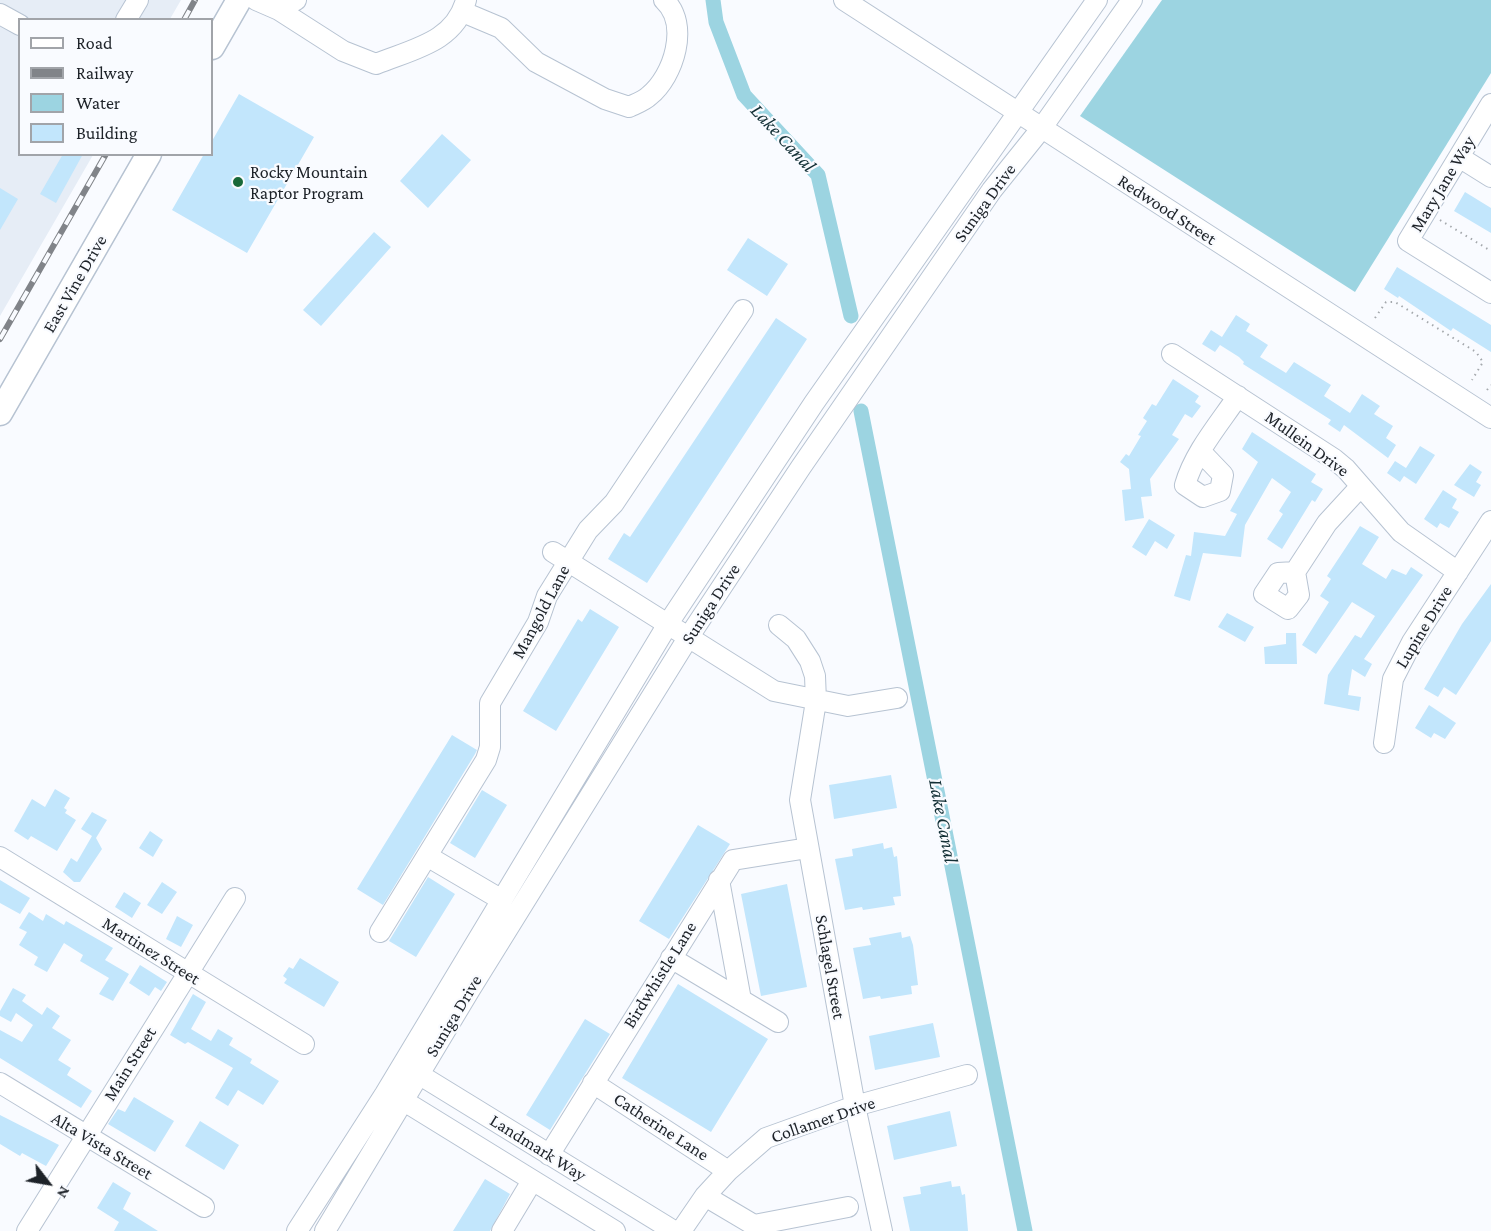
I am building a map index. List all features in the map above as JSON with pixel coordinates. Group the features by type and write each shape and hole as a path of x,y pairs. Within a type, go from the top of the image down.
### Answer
{"main road":[{"path":"213,45 239,0"},
{"name":"East Vine Drive","path":"0,413 148,156"}],"street":[{"path":"127,18 138,0"},
{"path":"256,0 279,10 343,51 376,64 446,35 464,6 501,28 536,62 605,99 628,107 650,96 669,70 678,41 671,7 664,0"},
{"path":"279,10 296,0"},
{"name":"Redwood Street","path":"844,0 1491,418"},
{"name":"Suniga Drive","path":"410,1069 502,900 668,625 814,403 1097,0"},
{"name":"Suniga Drive","path":"297,1231 394,1095 801,466 992,190 1041,129 1132,0"},
{"path":"0,14 18,24"},
{"name":"Mary Jane Way","path":"1491,105 1408,241 1491,293"},
{"path":"1459,157 1491,177"},
{"name":"Mangold Lane","path":"380,932 486,760 490,747 490,703 538,622 560,557 614,503 743,310"},
{"name":"Mullein Drive","path":"1172,354 1334,459 1401,532 1458,572"},
{"path":"1201,452 1238,396"},
{"path":"1295,572 1328,524 1361,486"},
{"name":"Lupine Drive","path":"1384,743 1393,680 1412,642 1491,520"},
{"path":"560,557 774,691 848,706 897,698"},
{"name":"Schlagel Street","path":"779,625 796,639 810,661 815,676 816,701 800,800 855,1106 882,1231"},
{"name":"Birdwhistle Lane","path":"549,1155 733,860 808,848"},
{"path":"427,856 502,900"},
{"name":"Martinez Street","path":"0,857 304,1044"},
{"path":"719,880 741,1000"},
{"name":"Main Street","path":"27,1231 235,898"},
{"path":"671,958 778,1022"},
{"name":"Landmark Way","path":"410,1069 674,1231"},
{"name":"Collamer Drive","path":"681,1231 705,1196 728,1171 766,1138 855,1106 967,1075"},
{"name":"Alta Vista Street","path":"0,1083 204,1207"},
{"name":"Catherine Lane","path":"593,1083 728,1171"},
{"name":"Suniga Drive","path":"325,1231 394,1095"},
{"name":"Landmark Way","path":"394,1095 615,1231"},
{"path":"502,1231 532,1181"},
{"path":"705,1196 754,1225 806,1223 848,1207"}],"path":[{"path":"1440,220 1491,251"},
{"path":"1375,318 1386,302 1395,302 1476,352 1483,362 1472,381"},
{"path":"1487,390 1491,385"}],"shaded area":[{"path":"0,0 181,0 171,18 18,18 18,156 92,156 0,316"}],"water":[{"path":"1162,0 1491,0 1491,73 1355,292 1080,116"}],"building":[{"name":"Rocky Mountain Raptor Program","path":"239,94 314,137 247,253 172,210 203,156 213,156 213,139"},
{"path":"442,134 471,160 428,208 400,181"},
{"path":"62,156 82,156 56,203 40,194"},
{"path":"0,188 18,199 0,230"},
{"path":"1465,192 1491,208 1491,233 1454,211"},
{"path":"374,232 391,247 321,326 303,310"},
{"path":"748,238 788,264 767,296 727,270"},
{"path":"1397,267 1491,325 1491,352 1453,328 1451,331 1399,296 1398,298 1384,289"},
{"path":"1236,315 1250,324 1246,331 1268,345 1260,357 1286,373 1294,362 1331,385 1324,396 1350,413 1362,394 1380,406 1374,414 1393,426 1386,438 1396,445 1388,458 1344,425 1340,432 1328,424 1331,420 1243,364 1244,362 1239,357 1220,345 1215,352 1202,344 1211,330 1222,337"},
{"path":"776,318 807,339 647,583 608,559 624,533 630,537"},
{"path":"1173,379 1199,396 1195,402 1201,406 1192,418 1185,414 1172,435 1179,439 1150,479 1152,496 1141,497 1144,518 1125,521 1122,490 1131,489 1129,469 1120,462 1126,454 1129,456 1147,421 1143,418 1152,404 1156,406"},
{"path":"1252,432 1316,474 1311,482 1323,489 1315,502 1312,500 1282,549 1267,539 1283,514 1279,511 1291,492 1272,478 1245,525 1241,557 1203,553 1190,601 1174,596 1186,555 1191,556 1194,532 1225,536 1237,514 1230,511 1258,462 1242,449"},
{"path":"1420,446 1435,455 1416,484 1404,476 1400,482 1387,473 1395,461 1406,468"},
{"path":"1470,464 1482,472 1476,482 1481,485 1474,497 1454,485"},
{"path":"1443,490 1457,499 1452,508 1459,512 1449,528 1440,523 1437,528 1424,519"},
{"path":"1149,519 1175,535 1167,549 1155,541 1146,556 1132,547"},
{"path":"1360,526 1379,537 1362,564 1386,579 1392,569 1406,575 1411,567 1423,575 1364,659 1372,664 1365,677 1352,669 1348,695 1361,697 1359,711 1324,704 1328,675 1355,635 1361,638 1375,616 1352,602 1316,654 1302,645 1329,602 1320,596 1331,579 1327,576"},
{"path":"1491,584 1491,641 1456,695 1444,687 1438,697 1424,689 1462,624"},
{"path":"590,609 619,627 556,731 523,711 578,619 582,622"},
{"path":"1227,613 1254,627 1245,642 1218,627"},
{"path":"1286,633 1296,633 1297,664 1265,664 1264,647 1286,644"},
{"path":"1429,705 1456,723 1445,739 1434,733 1431,738 1415,728"},
{"path":"452,735 477,750 383,905 357,889"},
{"path":"891,775 897,808 834,819 829,785"},
{"path":"55,789 70,798 64,808 67,810 65,813 76,820 57,851 31,836 28,840 14,831 32,799 45,807"},
{"path":"482,790 507,805 475,858 450,843"},
{"path":"92,812 107,820 96,838 102,849 80,882 74,882 63,872 71,858 77,862 92,836 81,829"},
{"path":"698,825 730,844 669,939 639,921"},
{"path":"150,831 163,840 153,857 139,848"},
{"path":"883,843 884,849 892,847 894,857 897,856 901,896 893,897 895,905 845,910 835,859 853,856 852,849"},
{"path":"428,877 455,894 416,957 389,941"},
{"path":"0,880 30,898 20,914 0,903"},
{"path":"162,882 177,892 162,914 147,905"},
{"path":"787,884 807,987 761,996 741,894"},
{"path":"124,892 141,903 132,918 115,907"},
{"path":"29,912 43,921 46,914 64,925 66,921 113,948 105,960 129,974 113,1001 99,994 109,978 80,961 83,955 64,943 47,972 34,965 38,957 19,945 27,932 19,928"},
{"path":"177,916 193,925 181,947 166,939"},
{"path":"901,932 902,938 910,936 913,945 918,985 911,986 912,994 881,999 880,996 863,999 853,948 871,945 869,938"},
{"path":"300,958 339,982 324,1007 284,983 287,979 283,976 289,967 293,969"},
{"path":"140,965 167,982 161,991 155,987 149,996 129,983"},
{"path":"678,984 768,1039 711,1132 622,1078"},
{"path":"13,988 26,995 22,1001 42,1015 47,1007 60,1016 52,1028 71,1040 58,1060 71,1068 67,1075 92,1091 81,1108 0,1058 0,1030 22,1042 33,1025 16,1013 11,1022 0,1016 0,1011"},
{"path":"193,994 206,1002 191,1029 211,1041 218,1029 233,1038 229,1045 252,1059 250,1063 279,1081 263,1105 238,1090 228,1106 215,1098 233,1068 188,1042 185,1044 170,1035"},
{"path":"585,1019 610,1034 550,1130 526,1115"},
{"path":"933,1023 940,1057 875,1070 869,1036"},
{"path":"134,1097 174,1121 155,1152 108,1124 118,1109 125,1112"},
{"path":"950,1111 957,1146 894,1160 887,1126"},
{"path":"0,1115 59,1145 46,1166 22,1153 20,1156 0,1144"},
{"path":"200,1121 239,1145 224,1170 185,1146"},
{"path":"485,1179 510,1194 490,1231 453,1231"},
{"path":"951,1181 952,1187 960,1186 962,1195 965,1194 968,1231 910,1231 903,1197 921,1194 920,1187"},
{"path":"113,1182 131,1193 123,1209 158,1231 114,1231 119,1222 97,1208"}],"waterway":[{"name":"Lake Canal","path":"713,0 716,22 744,95 818,175 851,316"},
{"name":"Lake Canal","path":"861,411 1025,1231"}],"railway":[{"path":"185,18 195,0"},
{"path":"0,339 105,156"}],"place":[{"name":"Rocky Mountain Raptor Program","path":"238,182"}]}
